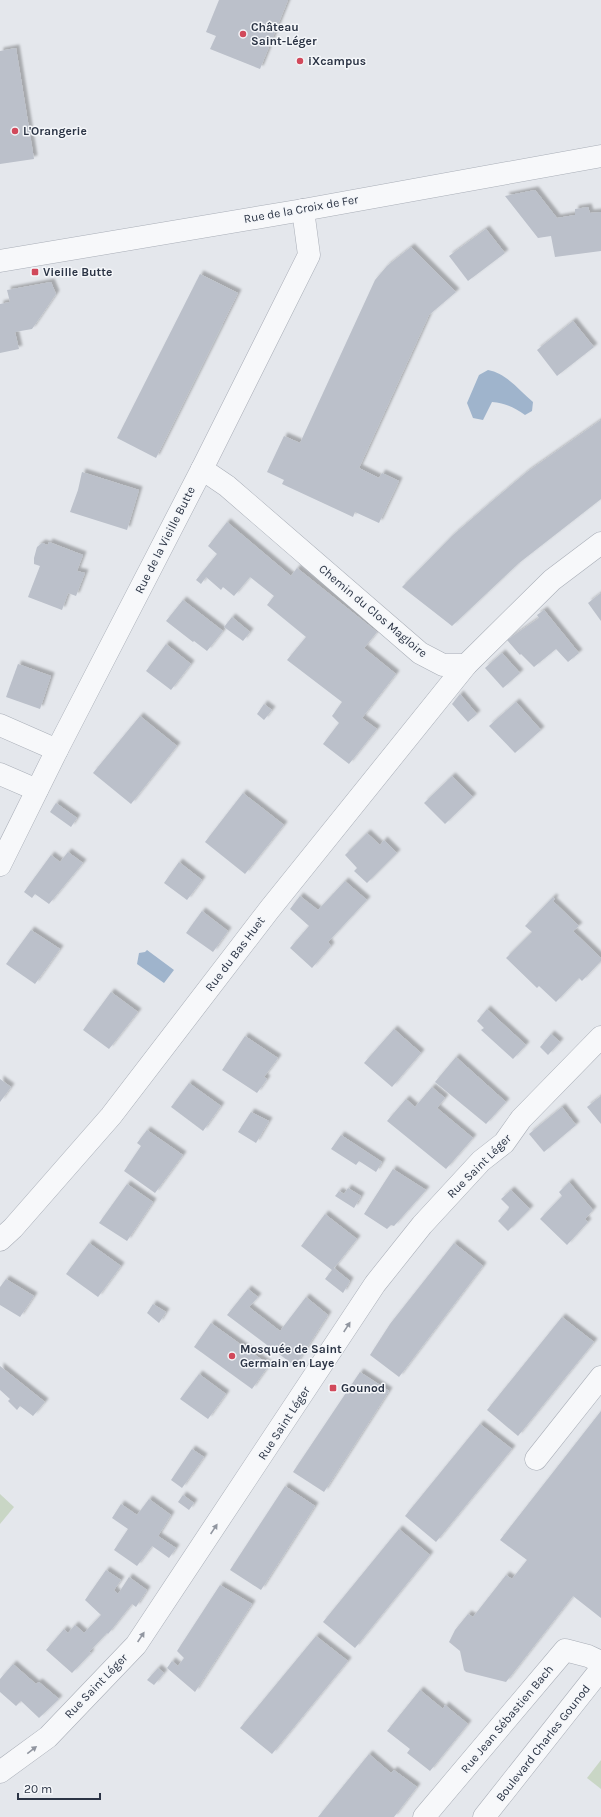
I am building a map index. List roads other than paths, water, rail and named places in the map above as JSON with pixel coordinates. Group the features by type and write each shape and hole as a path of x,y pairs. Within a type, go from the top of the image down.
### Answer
{"street":[{"name":"Rue de la Croix de Fer","path":"0,261 303,210 601,156"},
{"name":"Rue de la Vieille Butte","path":"0,865 57,750 202,469 309,255 303,210"},
{"name":"Chemin du Clos Magloire","path":"202,469 227,486 420,653 443,665 466,665"},
{"path":"466,665 552,580 601,543"},
{"name":"Rue du Bas Huet","path":"0,1240 13,1228 111,1116 269,910 466,665"},
{"path":"0,725 57,750"},
{"path":"0,774 37,790"},
{"name":"Rue Saint Léger","path":"0,1772 12,1765 48,1737 136,1645 375,1284 422,1225 481,1161 504,1143 521,1119 601,1037"},
{"path":"536,1459 601,1377"},
{"name":"Rue Jean Sébastien Bach","path":"424,1817 565,1650 588,1656 601,1662"},
{"name":"Boulevard Charles Gounod","path":"484,1817 601,1669"}],"water":[{"path":"488,370 501,375 517,387 533,402 532,411 525,415 509,406 492,402 483,420 473,418 467,403 479,375"},
{"path":"147,950 174,970 164,983 137,964 139,953"}],"place":[{"name":"Château Saint-Léger","path":"243,34"},
{"name":"iXcampus","path":"300,61"},
{"name":"L'Orangerie","path":"15,131"},
{"name":"Vieille Butte","path":"35,272"},
{"name":"Mosquée de Saint Germain en Laye","path":"232,1356"},
{"name":"Gounod","path":"333,1388"}]}
